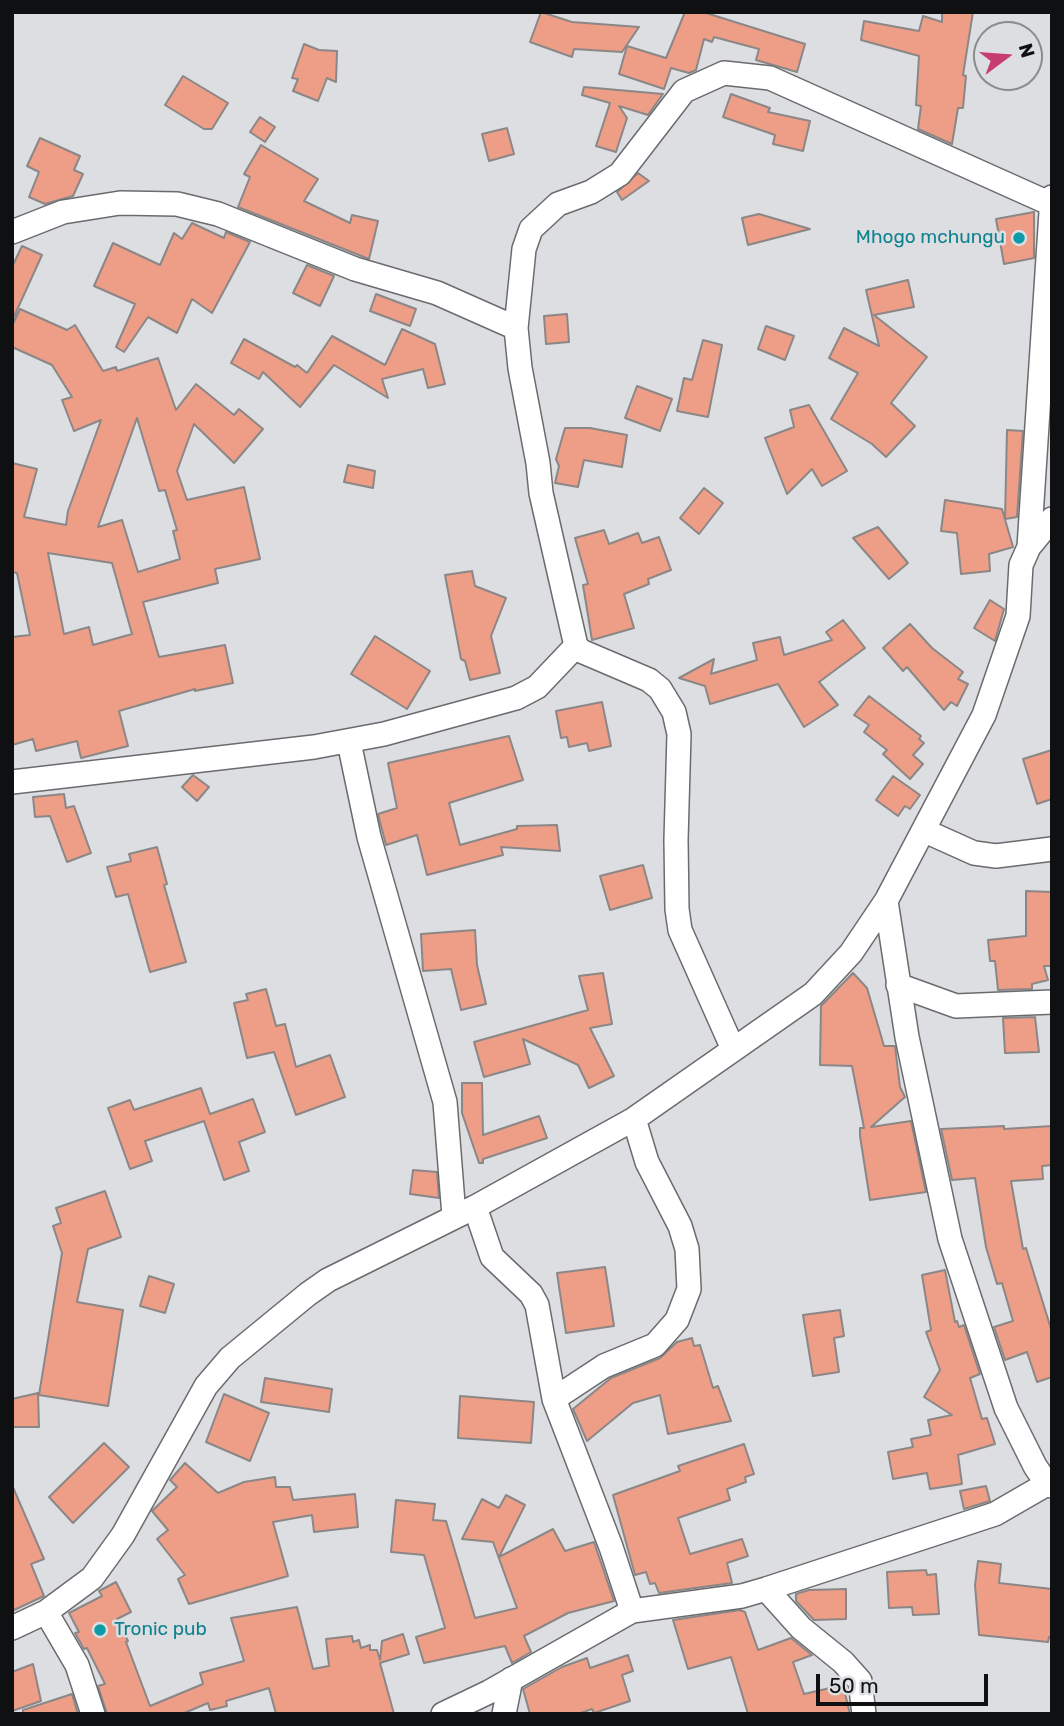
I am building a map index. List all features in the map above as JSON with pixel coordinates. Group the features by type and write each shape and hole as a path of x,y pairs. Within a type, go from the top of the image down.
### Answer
{"street":[{"path":"733,1049 680,930 677,909 679,734 674,712 660,690 649,680 581,652 576,646 541,493 516,328 524,249 531,229 558,204 592,192 620,174 684,91 724,73 770,78 1051,201 1029,547"},
{"path":"12,232 63,212 120,203 177,204 218,214 355,269 437,293 516,328"},
{"path":"12,1628 46,1612 92,1578 122,1535 206,1386 230,1358 328,1280 464,1211 634,1119 813,994 850,953 886,901 984,715 1002,670 1018,616 1021,565 1029,547 1052,519"},
{"path":"12,782 349,742 516,698 537,687 576,646"},
{"path":"349,742 369,837 445,1102 464,1211 492,1257 531,1293 537,1305 554,1399 611,1547 632,1611"},
{"path":"925,831 974,853 996,856 1052,849"},
{"path":"443,1714 632,1611 742,1596 766,1589 995,1514 1049,1485 1006,1408 950,1239 898,985 886,901"},
{"path":"898,985 956,1006 1052,1002"},
{"path":"554,1399 604,1366 655,1345 677,1320 689,1289 687,1249 680,1226 647,1162 634,1119"},
{"path":"766,1589 801,1628 844,1662 860,1681 864,1714"},
{"path":"46,1612 77,1665 93,1714"},
{"path":"504,1714 511,1679"}],"building":[{"path":"541,12 572,22 639,27 622,52 574,49 572,57 530,42"},
{"path":"685,12 703,12 805,44 797,72 756,60 759,49 714,37 712,42 704,39 696,70 689,73 671,68 664,89 619,74 627,46 666,58"},
{"path":"942,12 973,12 963,75 966,76 963,108 958,108 952,144 918,129 921,106 916,105 919,56 861,40 864,21 919,31 923,16 942,22"},
{"path":"304,44 319,50 337,51 336,82 327,78 318,101 293,91 298,79 292,78"},
{"path":"183,76 228,103 212,129 204,129 165,105"},
{"path":"584,87 663,94 648,115 619,106 627,118 616,152 596,146 610,103 582,95"},
{"path":"731,94 770,108 768,112 810,121 803,151 773,144 775,135 723,117"},
{"path":"260,117 275,127 265,142 250,132"},
{"path":"507,128 514,154 489,161 482,134"},
{"path":"40,138 80,156 74,170 83,174 73,196 45,204 29,197 39,172 27,166"},
{"path":"261,145 318,179 304,201 350,223 352,215 378,221 369,259 238,207 250,177 244,174"},
{"path":"638,173 649,181 622,200 617,192"},
{"name":"Mhogo mchungu","path":"1034,212 1034,258 1004,264 996,219"},
{"path":"759,214 810,229 748,245 742,218"},
{"path":"192,223 224,238 226,232 250,242 212,313 192,299 177,333 148,317 124,352 116,347 135,304 94,286 113,243 160,265 174,233 182,239"},
{"path":"22,246 42,255 12,321 12,267"},
{"path":"307,265 334,276 320,306 293,293"},
{"path":"908,280 914,307 874,315 927,357 891,403 915,426 886,457 872,444 831,419 858,373 829,358 844,328 879,346 866,290"},
{"path":"376,294 416,309 410,326 370,311"},
{"path":"20,309 67,330 75,325 103,371 116,367 117,371 158,358 176,410 196,384 234,415 239,409 263,429 234,463 194,424 177,471 187,500 244,487 260,559 215,569 218,583 143,602 159,657 225,645 233,683 195,689 119,711 128,746 81,758 77,741 36,751 33,739 12,745 12,637 30,635 17,573 12,572 12,463 37,469 24,517 66,525 68,511 101,420 74,431 62,400 72,397 52,365 12,347 12,326","holes":["137,418 159,491 165,490 177,530 173,531 180,559 138,572 122,520 98,527","48,553 112,563 132,634 93,645 89,627 64,634"]},
{"path":"567,314 569,342 546,344 544,316"},
{"path":"766,326 794,336 785,360 758,349"},
{"path":"402,329 435,344 445,384 428,388 423,369 382,379 388,398 334,365 300,407 263,372 259,379 231,363 244,339 295,367 297,365 307,373 332,336 385,365"},
{"path":"703,340 722,345 708,417 677,411 684,378 692,380"},
{"path":"637,386 672,399 660,431 625,418"},
{"path":"809,405 847,471 822,486 812,469 787,494 765,438 794,427 790,410"},
{"path":"565,428 590,428 627,435 622,467 584,460 578,487 555,483 559,466 556,459"},
{"path":"1007,430 1023,431 1017,517 1005,519"},
{"path":"348,465 375,471 373,488 344,482"},
{"path":"704,488 723,503 699,534 680,518"},
{"path":"945,500 1002,509 1013,547 989,554 990,571 961,574 957,533 941,531"},
{"path":"878,527 908,563 889,579 853,538"},
{"path":"604,530 609,544 638,533 642,543 659,537 671,570 648,579 649,584 624,594 634,628 592,640 583,585 588,584 575,538"},
{"path":"472,571 475,586 506,598 491,636 500,673 470,680 465,661 461,659 445,575"},
{"path":"990,600 1004,609 995,641 974,628"},
{"path":"843,620 865,648 819,682 838,705 804,727 778,684 710,704 705,686 679,678 714,659 711,674 757,660 753,643 780,637 784,655 832,640 826,632"},
{"path":"910,624 932,648 963,672 958,679 968,684 957,706 951,702 944,710 907,667 903,671 883,648"},
{"path":"375,636 430,671 407,709 351,674"},
{"path":"869,696 921,736 919,739 924,743 913,755 923,764 910,779 883,754 887,750 864,732 869,725 854,715"},
{"path":"602,702 611,746 589,751 587,743 569,747 567,737 561,738 556,711"},
{"path":"509,736 523,780 449,803 460,845 517,829 517,826 557,825 560,851 501,847 503,855 427,875 417,835 386,845 378,814 397,808 388,763"},
{"path":"1052,750 1052,799 1037,804 1023,759"},
{"path":"193,775 209,787 197,801 182,787"},
{"path":"893,776 920,795 910,809 905,806 898,816 876,800"},
{"path":"64,794 66,808 74,806 91,853 67,862 50,816 35,817 33,797"},
{"path":"157,847 167,884 164,885 186,962 150,972 128,894 116,897 107,867 131,861 129,854"},
{"path":"643,865 652,898 610,910 600,876"},
{"path":"1026,891 1052,892 1052,966 1044,966 1048,980 1032,984 1032,989 998,990 995,961 990,961 988,940 1026,936"},
{"path":"475,930 477,965 486,1004 461,1010 451,969 423,971 421,934"},
{"path":"603,973 612,1024 590,1028 614,1076 589,1088 578,1065 523,1039 530,1064 484,1077 474,1042 588,1010 579,976"},
{"path":"853,973 867,988 884,1046 895,1046 900,1087 905,1097 871,1127 911,1121 926,1192 870,1200 860,1136 860,1128 864,1128 852,1066 820,1065 821,1006"},
{"path":"266,989 276,1026 285,1024 296,1067 330,1055 345,1097 296,1115 274,1052 247,1058 234,1003 248,1000 246,994"},
{"path":"1035,1017 1039,1052 1005,1053 1003,1018"},
{"path":"462,1083 482,1083 483,1135 539,1116 547,1138 483,1159 483,1163 479,1163 462,1113"},
{"path":"201,1088 210,1114 253,1099 265,1132 239,1142 249,1171 224,1180 204,1121 145,1141 152,1161 130,1169 108,1108 130,1100 134,1110"},
{"path":"1004,1126 1004,1129 1052,1126 1052,1165 1042,1166 1043,1179 1011,1181 1023,1249 1026,1248 1052,1332 1052,1377 1037,1382 1027,1352 1005,1360 994,1327 1013,1321 1002,1283 997,1284 986,1247 975,1178 952,1180 941,1129"},
{"path":"413,1170 437,1172 439,1198 410,1194"},
{"path":"105,1191 121,1237 88,1249 77,1302 123,1310 108,1406 39,1395 62,1253 53,1226 61,1223 56,1208"},
{"path":"605,1267 614,1326 566,1333 557,1273"},
{"path":"945,1270 955,1322 957,1321 959,1327 964,1325 980,1374 970,1378 982,1419 987,1418 995,1444 958,1455 962,1484 930,1489 927,1473 893,1479 888,1452 913,1447 911,1439 931,1435 928,1420 952,1415 924,1397 940,1370 926,1332 931,1330 922,1275"},
{"path":"149,1276 174,1284 165,1313 140,1306"},
{"path":"840,1310 844,1336 834,1338 839,1372 813,1376 803,1315"},
{"path":"692,1338 694,1346 700,1345 713,1388 718,1386 731,1421 668,1434 660,1395 633,1403 587,1441 573,1409 611,1378 660,1358 677,1342"},
{"path":"265,1378 332,1389 329,1412 261,1402"},
{"path":"38,1393 39,1427 12,1427 12,1399"},
{"path":"224,1394 269,1413 250,1461 206,1442"},
{"path":"460,1396 534,1402 531,1443 458,1438"},
{"path":"104,1443 129,1467 73,1523 49,1497"},
{"path":"744,1444 754,1474 745,1477 746,1482 727,1489 730,1500 678,1518 690,1554 742,1539 748,1556 727,1563 732,1583 659,1593 655,1583 650,1584 646,1572 635,1575 613,1495 680,1471 678,1466"},
{"path":"185,1463 218,1493 244,1482 275,1477 276,1487 290,1487 293,1500 355,1494 358,1527 314,1532 312,1515 273,1522 288,1576 189,1604 178,1579 185,1575 157,1539 168,1530 152,1511 177,1487 170,1480"},
{"path":"12,1485 44,1559 31,1564 44,1596 12,1611"},
{"path":"986,1486 990,1501 964,1509 960,1491"},
{"path":"506,1495 525,1505 499,1557 553,1529 565,1551 594,1542 614,1601 568,1613 524,1636 531,1652 512,1663 505,1646 424,1663 416,1637 445,1628 424,1555 391,1552 396,1500 435,1504 433,1520 446,1521 475,1618 517,1608 493,1542 462,1539 482,1499 499,1508"},
{"path":"978,1561 1001,1564 999,1583 1052,1589 1052,1637 1049,1637 1048,1642 979,1635 975,1585"},
{"path":"926,1570 927,1575 936,1574 939,1614 913,1615 912,1607 889,1608 887,1572"},
{"path":"116,1582 131,1612 117,1619 128,1641 126,1642 150,1706 203,1684 200,1673 244,1661 231,1618 297,1607 313,1669 329,1666 326,1639 352,1636 353,1642 359,1640 361,1648 370,1645 370,1650 377,1650 380,1660 382,1641 403,1634 409,1654 380,1663 394,1714 276,1714 269,1688 226,1701 227,1706 210,1710 208,1703 182,1714 107,1714 98,1686 105,1684 87,1648 84,1649 75,1633 79,1632 69,1613 102,1596 99,1591"},
{"path":"846,1589 846,1619 814,1620 796,1601 796,1594 809,1590"},
{"path":"740,1610 745,1612 758,1650 791,1638 812,1655 793,1662 804,1694 843,1685 850,1714 748,1714 731,1657 688,1669 673,1620"},
{"path":"628,1655 633,1671 622,1675 630,1701 594,1713 592,1709 578,1714 530,1714 523,1689 562,1667 587,1658 590,1668"},
{"path":"33,1664 41,1701 12,1711 12,1672"},
{"path":"72,1694 78,1714 23,1714 23,1710"}],"place":[{"name":"Mhogo mchungu","path":"1019,238"},
{"name":"Tronic pub","path":"100,1630"}]}
